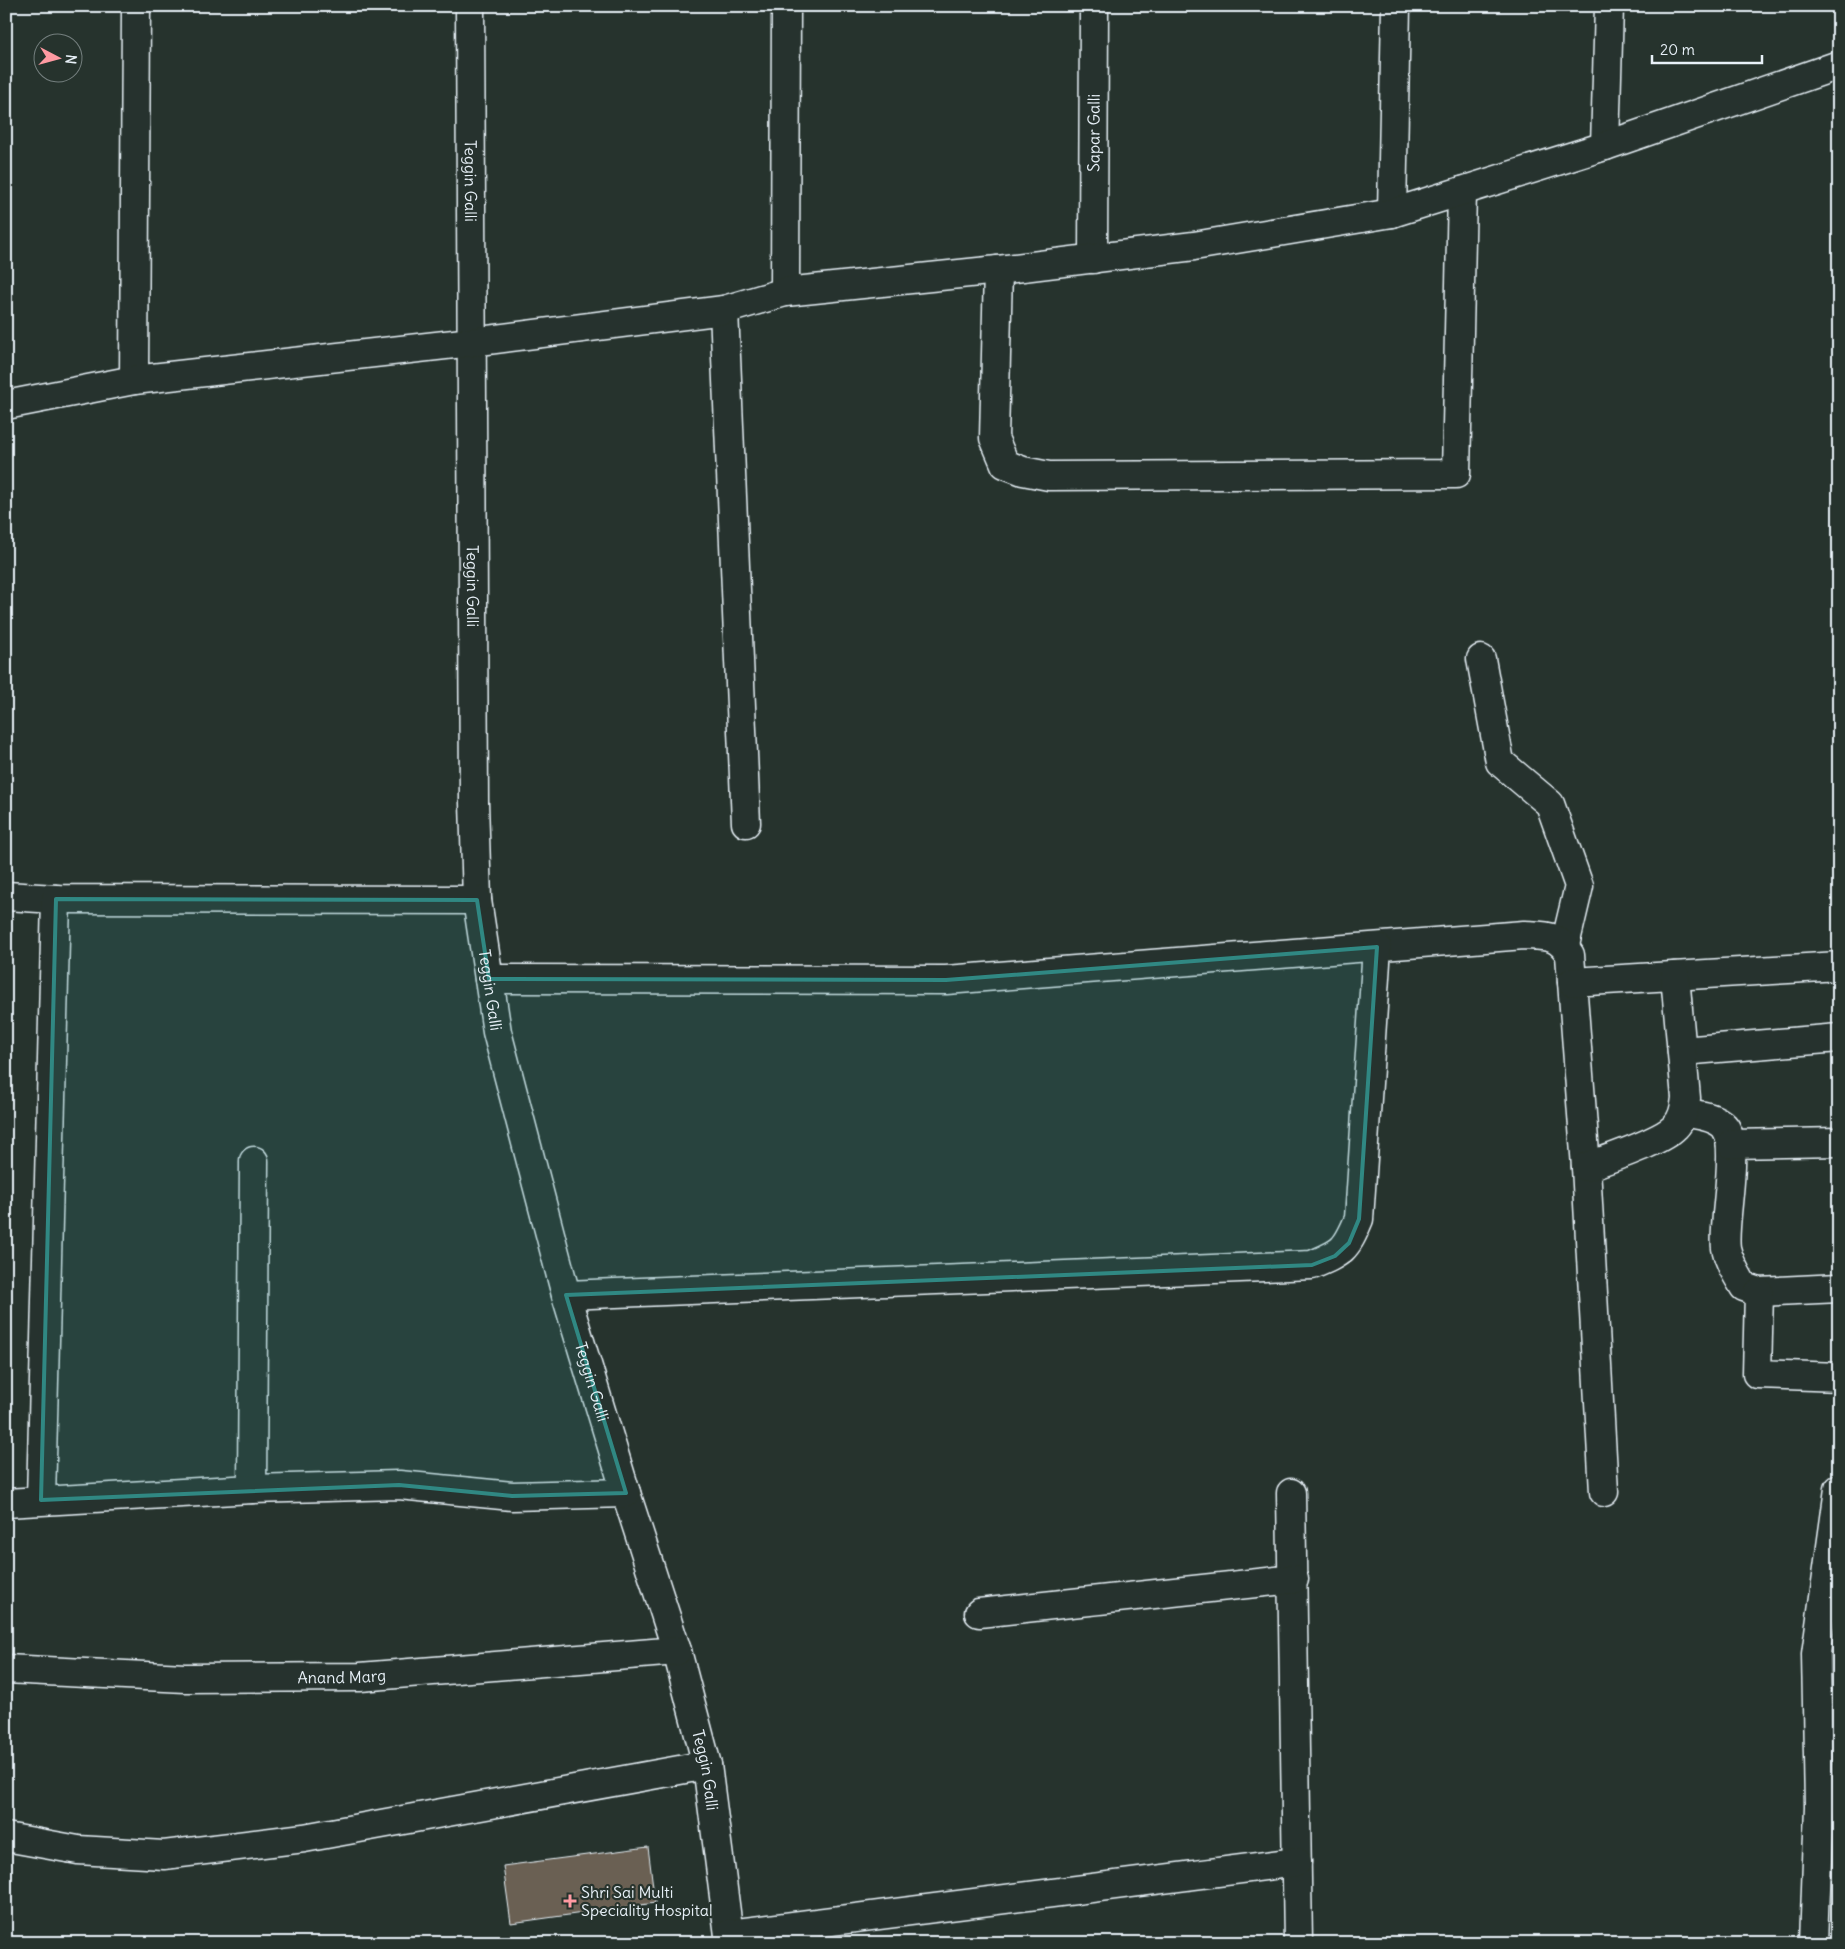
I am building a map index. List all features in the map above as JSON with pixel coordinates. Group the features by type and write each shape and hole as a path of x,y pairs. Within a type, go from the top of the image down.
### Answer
{"street":[{"path":"134,380 136,6"},
{"name":"Teggin Galli","path":"470,6 474,802 477,900 497,1032 566,1295 626,1493 677,1651 707,1765 730,1938"},
{"path":"785,292 786,6"},
{"name":"Sapar Galli","path":"1093,259 1094,6"},
{"path":"1392,213 1396,6"},
{"path":"1605,146 1609,6"},
{"path":"6,405 134,380 472,342 724,310 785,292 998,270 1194,246 1392,213 1605,146 1839,65"},
{"path":"998,270 994,438 1005,464 1023,472 1048,476 1456,474 1462,191"},
{"path":"724,310 746,823"},
{"path":"1481,659 1500,762 1550,804 1580,886 1565,946"},
{"path":"6,896 56,899 477,900"},
{"path":"41,1500 56,899"},
{"path":"489,979 946,980 1524,935 1550,936 1565,946 1570,955 1586,1167 1604,1492"},
{"path":"566,1295 1312,1265 1335,1256 1349,1243 1358,1219 1377,947"},
{"path":"1572,982 1839,966"},
{"path":"1586,1167 1653,1141 1675,1127 1684,1112 1686,1098 1675,976"},
{"path":"1682,1051 1839,1038"},
{"path":"1684,1112 1713,1119 1725,1127 1731,1144 1726,1247 1732,1268 1744,1287 1759,1292 1839,1288"},
{"path":"1731,1144 1839,1142"},
{"path":"252,1490 254,1160"},
{"path":"1759,1292 1757,1374 1839,1377"},
{"path":"6,1503 252,1490 399,1486 512,1496 626,1493"},
{"path":"1814,1943 1829,1807 1816,1654 1839,1488"},
{"path":"1292,1492 1298,1943"},
{"path":"979,1613 1294,1580"},
{"name":"Anand Marg","path":"6,1669 185,1678 360,1677 677,1651"},
{"path":"6,1837 78,1850 164,1855 304,1838 707,1765"},
{"path":"730,1938 1297,1862"}],"highlighted area":[{"path":"56,899 477,900 489,979 946,980 1377,947 1359,1219 1349,1243 1335,1256 1312,1265 566,1295 626,1493 512,1496 399,1485 41,1500"}],"building":[{"path":"648,1847 655,1903 511,1923 503,1866"}],"place":[{"name":"Shri Sai Multi Speciality Hospital","path":"570,1901"}]}
